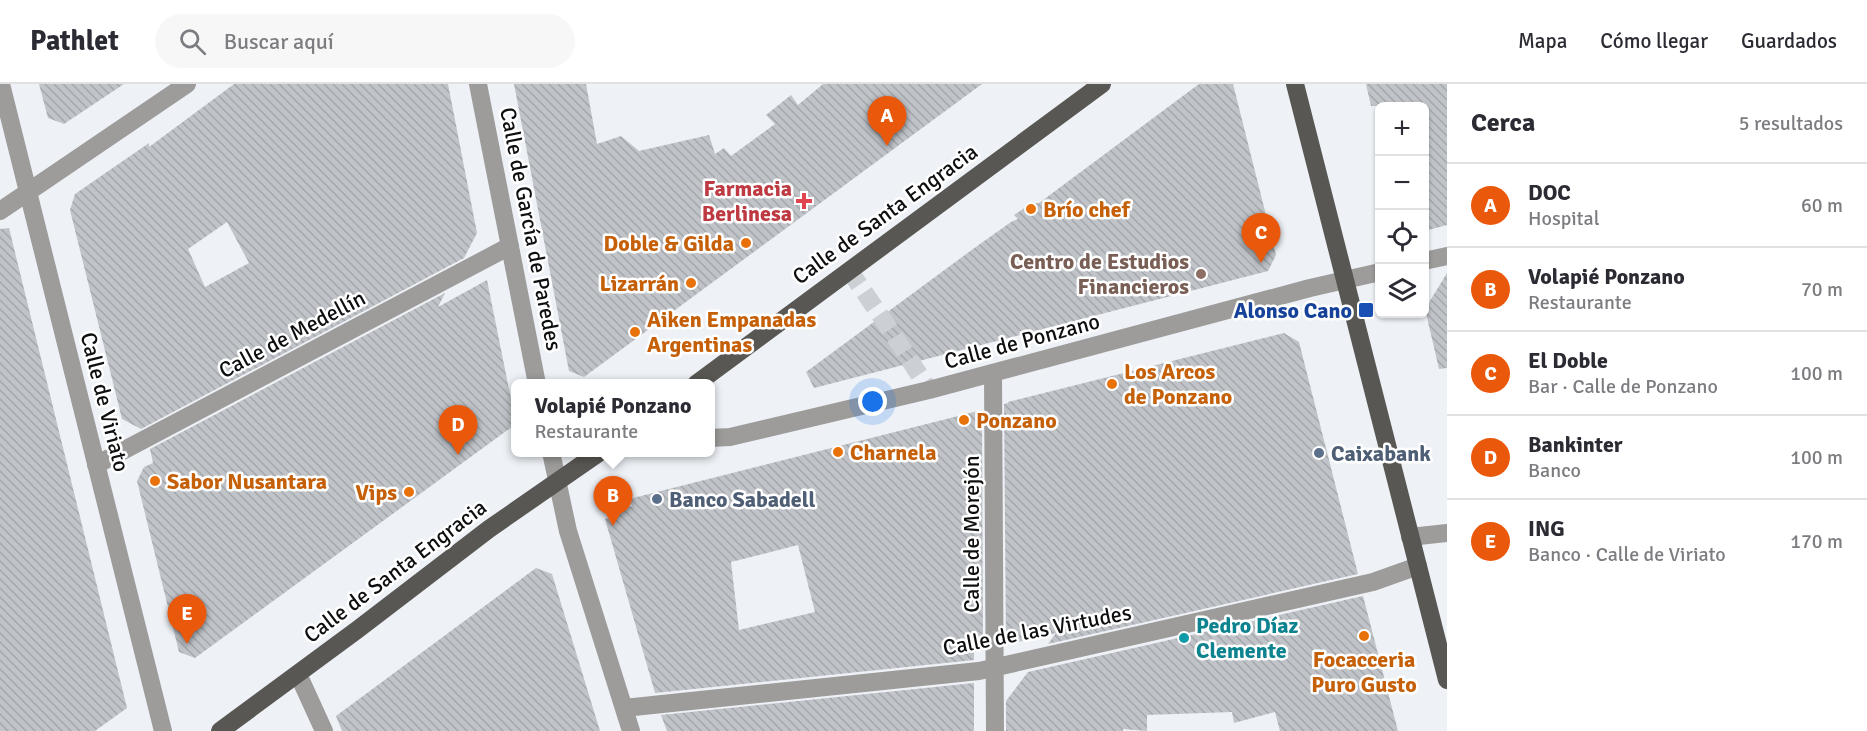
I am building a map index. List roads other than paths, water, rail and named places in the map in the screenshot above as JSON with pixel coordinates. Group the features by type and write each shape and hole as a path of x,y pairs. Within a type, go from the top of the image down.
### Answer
{"main road":[{"name":"Calle de Santa Engracia","path":"703,379 1102,84"},
{"path":"1295,84 1447,680"},
{"name":"Calle de Santa Engracia","path":"220,731 489,529 594,457"}],"street":[{"name":"Calle de Viriato","path":"1,84 164,731"},
{"path":"0,211 187,84"},
{"name":"Calle de García de Paredes","path":"478,84 536,379"},
{"name":"Calle de Medellín","path":"96,465 510,246"},
{"path":"1429,260 1447,256"},
{"name":"Calle de Ponzano","path":"715,438 730,437 993,374 1310,288 1375,273"},
{"name":"Calle de Morejón","path":"993,374 994,731"},
{"path":"552,457 568,531 631,731"},
{"path":"1410,537 1447,534"},
{"name":"Calle de las Virtudes","path":"624,708 994,668 1373,582 1418,567"},
{"path":"298,674 324,731"}],"tunnel":[{"path":"849,270 929,390"}],"place":[{"name":"DOC","path":"887,146"},
{"name":"Farmacia Berlinesa","path":"804,201"},
{"name":"Brío chef","path":"1031,209"},
{"name":"Doble & Gilda","path":"746,243"},
{"name":"El Doble","path":"1261,263"},
{"name":"Centro de Estudios Financieros","path":"1201,274"},
{"name":"Lizarrán","path":"691,283"},
{"name":"Alonso Cano","path":"1366,310"},
{"name":"Aiken Empanadas Argentinas","path":"635,332"},
{"name":"Los Arcos de Ponzano","path":"1112,384"},
{"name":"Ponzano","path":"964,420"},
{"name":"Charnela","path":"838,452"},
{"name":"Caixabank","path":"1319,453"},
{"name":"Bankinter","path":"458,455"},
{"name":"Sabor Nusantara","path":"155,481"},
{"name":"Vips","path":"409,492"},
{"name":"Banco Sabadell","path":"657,499"},
{"name":"Volapié Ponzano","path":"613,526"},
{"name":"Focacceria Puro Gusto","path":"1364,636"},
{"name":"Pedro Díaz Clemente","path":"1184,638"},
{"name":"ING","path":"187,644"}]}
